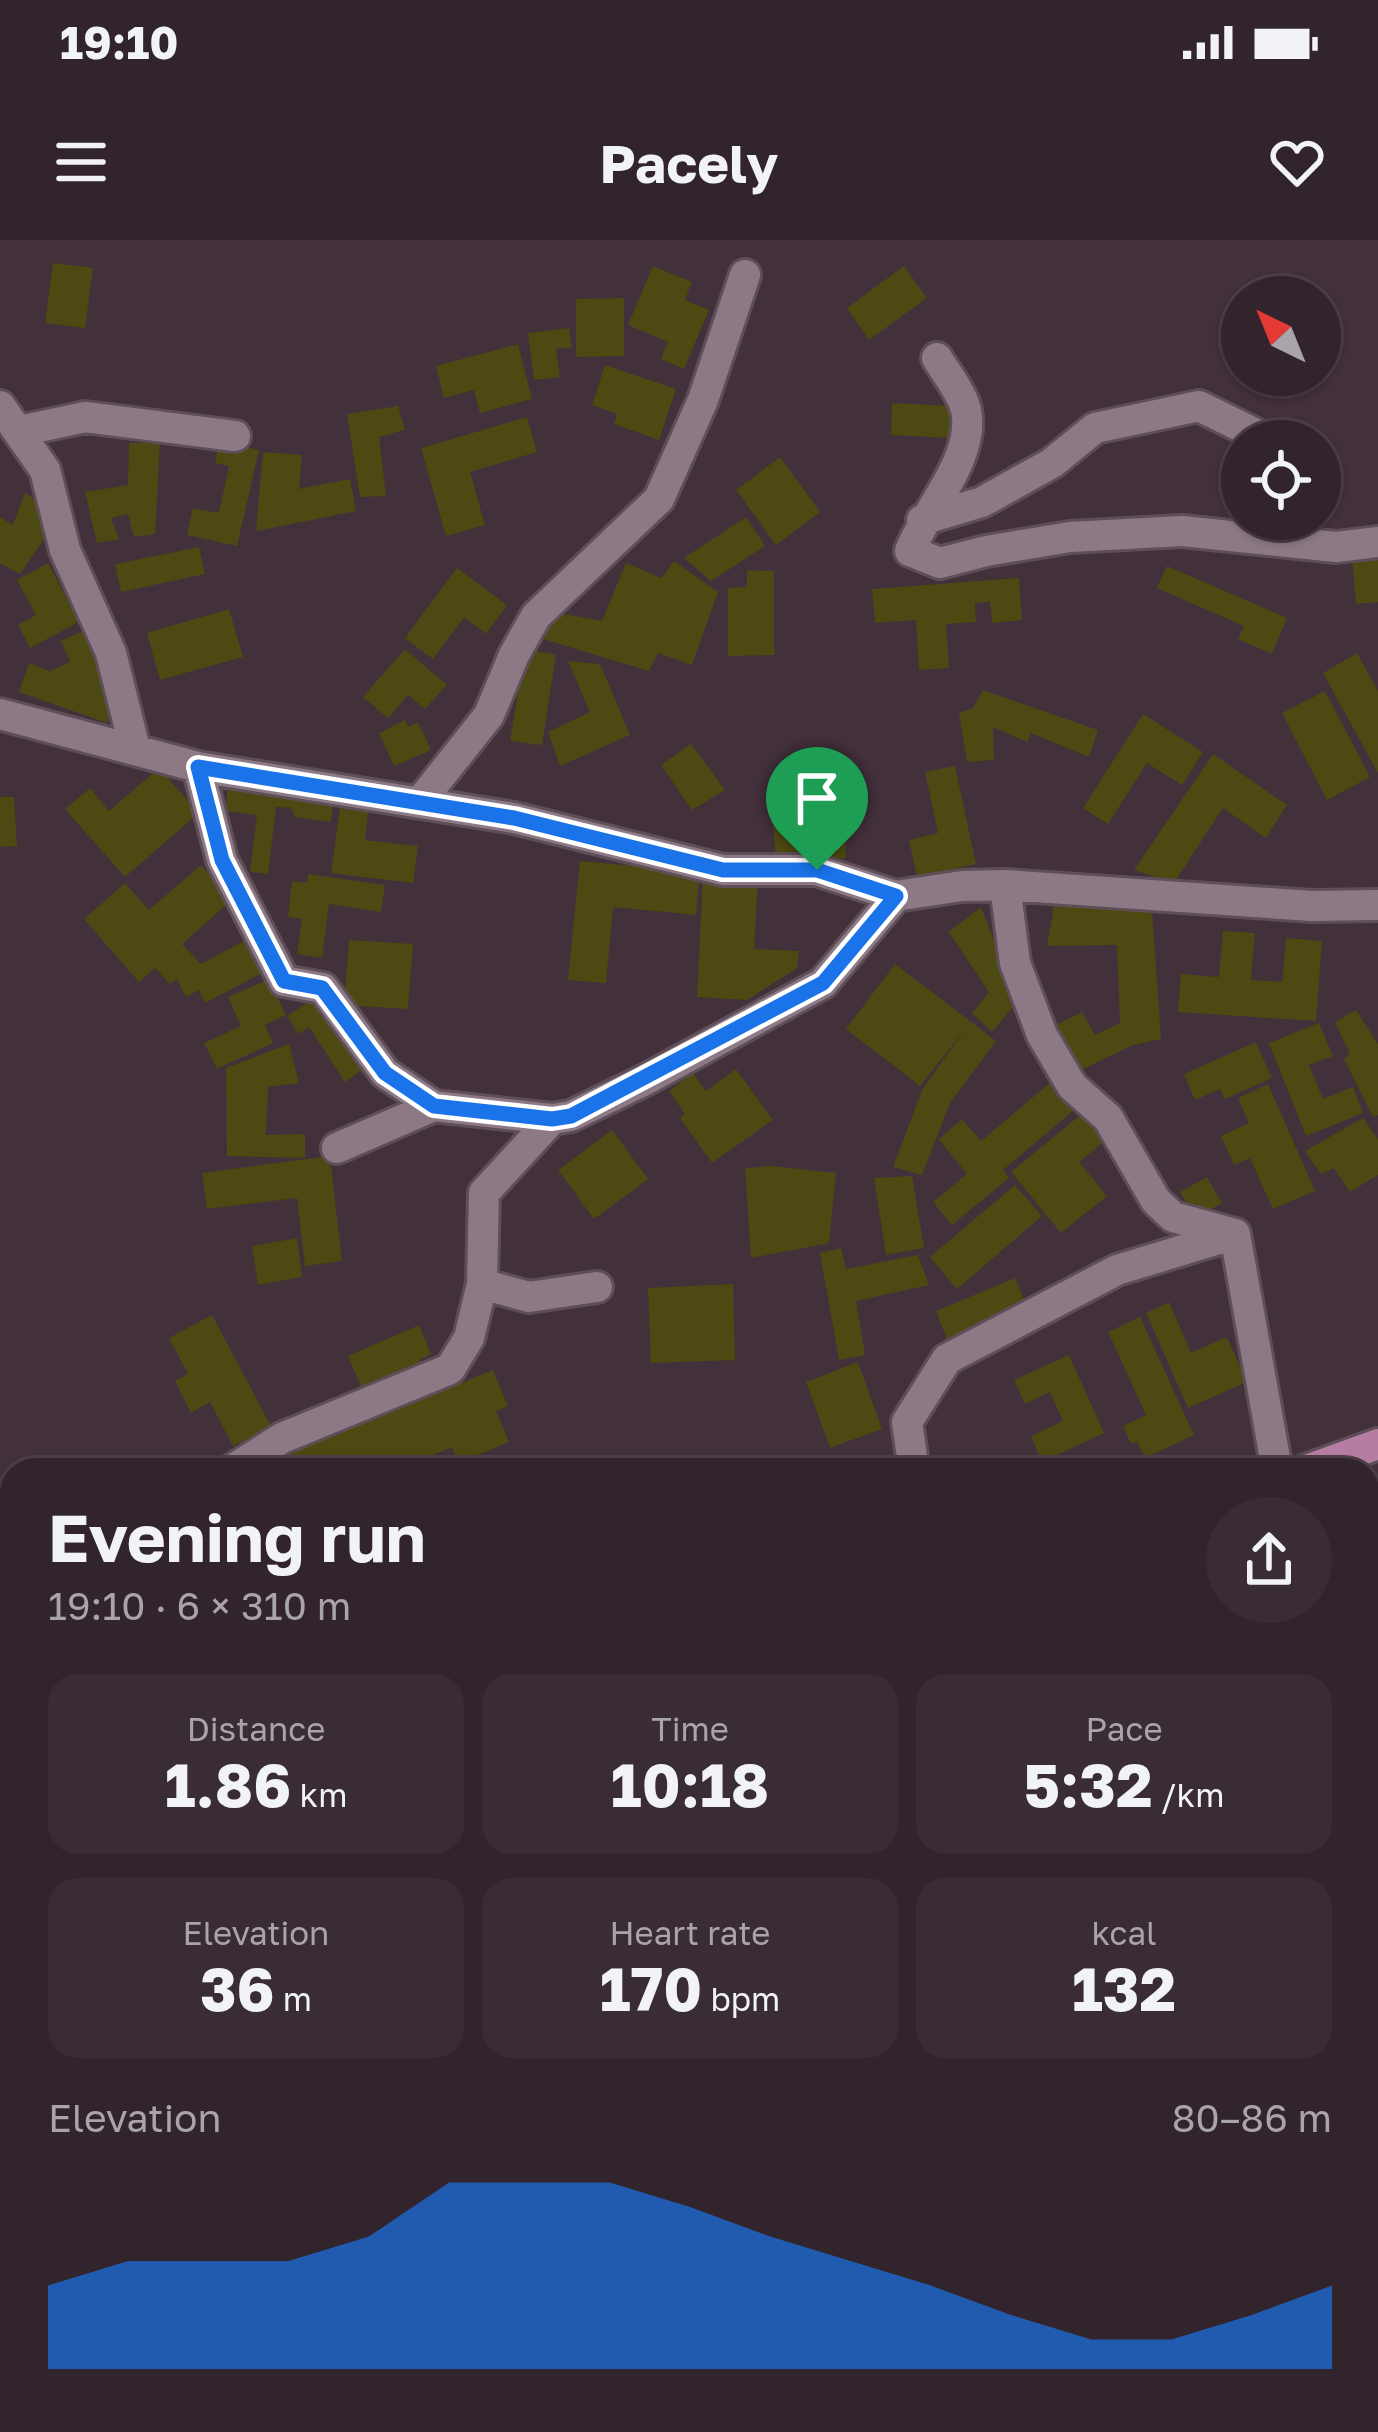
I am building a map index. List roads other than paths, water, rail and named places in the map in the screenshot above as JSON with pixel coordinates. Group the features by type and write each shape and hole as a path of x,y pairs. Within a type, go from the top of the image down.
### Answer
{"main road":[{"path":"1339,1458 1378,1444"}],"street":[{"path":"420,802 489,716 536,616 658,499 703,400 745,275"},
{"path":"937,358 966,409 963,455 922,520 910,551 940,563 986,550 1070,538 1182,531 1336,547 1378,542"},
{"path":"0,406 45,470 65,550 111,653 135,749"},
{"path":"922,520 982,502 1052,463 1095,428 1199,406 1227,420"},
{"path":"20,431 85,417 235,436"},
{"path":"0,714 198,767 514,818 723,870 817,870 896,896 1005,885 1312,906 1378,905"},
{"path":"198,767 222,860 284,981 322,988 385,1073 434,1106 552,1119 571,1116 823,983 896,896"},
{"path":"1005,885 1015,963 1042,1035 1072,1086 1108,1118 1156,1201 1172,1217 1235,1234"},
{"path":"337,1148 434,1106"},
{"path":"251,1458 282,1438 450,1369 469,1338 482,1284 484,1192 552,1119"},
{"path":"912,1458 907,1422 946,1359 1117,1270 1235,1234"},
{"path":"1235,1234 1275,1458"},
{"path":"482,1284 530,1297 597,1287"}]}
